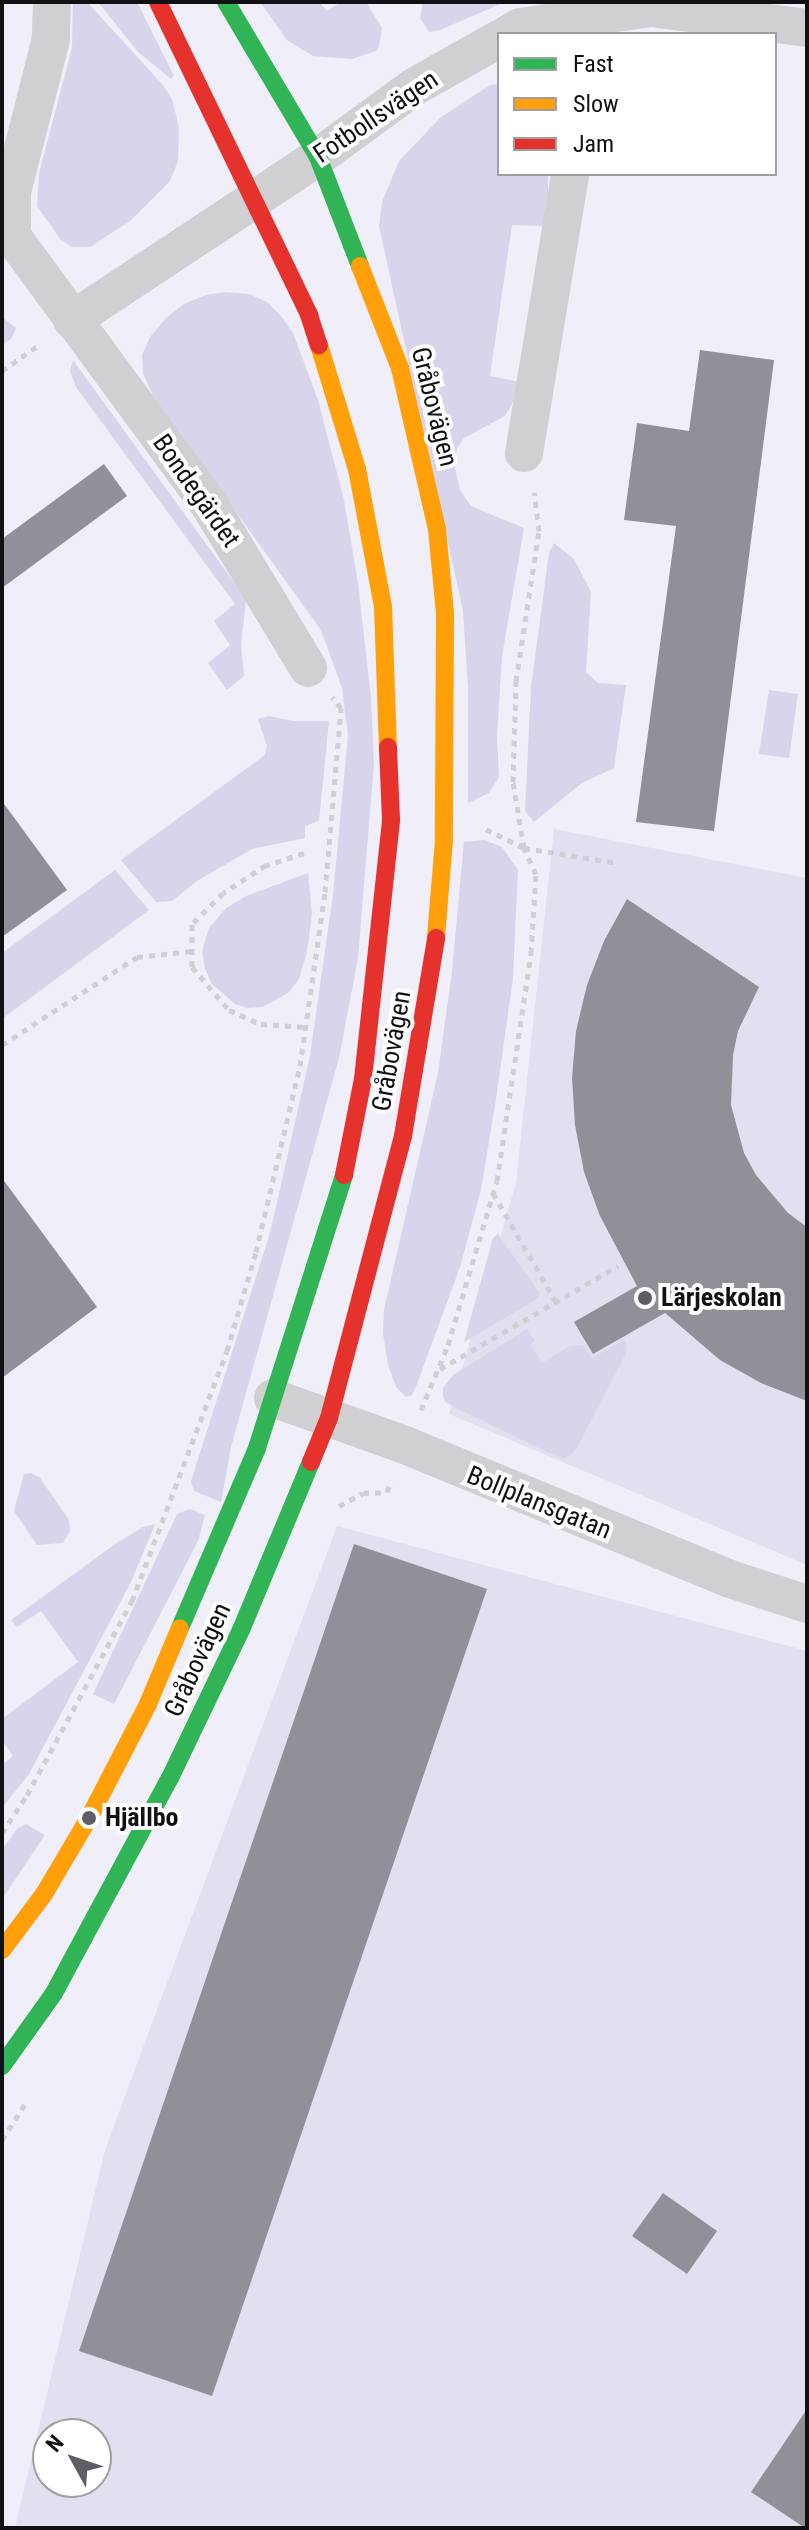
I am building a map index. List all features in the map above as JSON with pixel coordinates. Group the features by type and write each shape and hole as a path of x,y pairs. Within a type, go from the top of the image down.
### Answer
{"main road":[{"name":"Gråbovägen","path":"2,1950 52,1882 148,1704 195,1601 257,1448 346,1169 363,1079 391,820 383,606 357,469 309,315 158,2"},
{"name":"Gråbovägen","path":"2,2066 54,1993 170,1778 241,1630 329,1418 403,1136 426,1014 440,909 444,840 445,614 437,529 400,368 318,157 226,2"}],"street":[{"name":"Bondegärdet","path":"52,2 51,39 12,192 12,236 207,501 308,668"},
{"name":"Fotbollsvägen","path":"523,32 651,8 807,28"},
{"name":"Fotbollsvägen","path":"254,197 318,157 414,87 497,42"},
{"path":"524,453 570,176"},
{"path":"72,320 254,197"},
{"name":"Bollplansgatan","path":"273,1398 405,1445 715,1574 807,1604"}],"path":[{"path":"429,1393 439,1370 493,1193 531,953 536,874 524,848 513,782 516,681 539,531"},
{"path":"2,1833 27,1795 132,1601 227,1351 256,1252 306,1027 325,892 341,708 308,668"},
{"path":"475,823 524,848 618,863"},
{"path":"304,853 266,865 223,893 192,924 192,967 229,1010 261,1024 306,1027"},
{"path":"2,1045 137,957 192,951"},
{"path":"493,1193 556,1302"},
{"path":"439,1370 618,1266"}],"shaded area":[{"path":"73,2 87,2 163,85 172,99 179,127 178,161 170,181 130,221 90,247 72,247 60,239 37,206 39,173 72,48"},
{"path":"98,2 137,2 174,76 171,79 138,52"},
{"path":"260,2 319,2 327,11 341,2 366,2 382,28 379,46 376,51 352,59 313,56 287,40"},
{"path":"423,2 505,2 429,32 420,18"},
{"path":"497,84 497,176 548,176 548,213 546,226 512,225 490,376 524,383 505,416 464,438 457,448 454,463 460,490 471,506 524,528 502,656 497,737 499,777 489,793 468,803 468,688 463,611 379,226 382,202 399,161 440,118 490,85"},
{"path":"225,292 249,294 267,302 281,316 293,333 318,400 344,500 358,583 371,697 374,763 358,958 339,1058 231,1447 221,1502 194,1491 191,1481 270,1233 310,1056 333,895 348,735 342,688 321,630 154,398 143,373 142,355 150,337 166,318 184,304 206,295"},
{"path":"2,317 16,328 12,338 2,345"},
{"path":"73,360 246,599 241,645 244,676 227,690 208,663 230,645 214,621 235,604 76,387 70,371"},
{"path":"554,543 574,559 591,592 586,672 598,683 626,685 614,768 582,783 534,822 525,811 531,687 549,553"},
{"path":"769,690 798,694 789,758 759,754"},
{"path":"269,716 293,721 329,721 319,821 305,826 305,838 252,849 197,881 172,901 156,902 121,860 265,755 267,746 258,719"},
{"name":"Lärjeskolan","path":"554,829 807,878 807,1565 449,1414 516,1183"},
{"path":"484,840 502,847 518,870 513,978 481,1190 460,1267 417,1384 412,1395 406,1397 396,1387 388,1365 383,1333 384,1310 438,1073 452,971 464,842"},
{"path":"115,870 149,910 2,1019 2,953"},
{"path":"308,873 312,913 307,952 299,979 288,993 263,1007 247,1008 235,1004 212,984 205,969 202,951 209,928 226,908 246,896"},
{"path":"498,1234 539,1292 539,1298 464,1342 493,1238"},
{"path":"527,1329 535,1341 530,1345 542,1363 567,1347 583,1345 592,1358 624,1340 626,1343 626,1353 578,1446 571,1455 562,1459 460,1410 445,1402 443,1396 443,1388 453,1375"},
{"path":"31,1473 40,1478 69,1520 70,1531 63,1543 37,1545 14,1511 24,1474"},
{"path":"190,1509 205,1515 198,1541 114,1704 93,1694 177,1514"},
{"path":"155,1524 131,1582 29,1774 2,1808 2,1765 13,1756 2,1740 2,1719 78,1662 41,1611 17,1627 11,1620 115,1544 143,1527"},
{"path":"337,1526 807,1651 807,2528 15,2528 32,2457 32,2498 112,2498 112,2418 41,2418 105,2150"},
{"path":"26,1824 45,1835 2,1899 2,1850 17,1829"}],"building":[{"path":"700,350 774,360 714,831 636,822 676,526 624,520 637,423 689,431"},
{"path":"104,464 127,496 2,588 2,539"},
{"path":"2,801 67,890 2,937"},
{"path":"627,899 759,987 738,1031 733,1055 731,1105 744,1153 756,1175 788,1213 807,1227 807,1401 761,1383 720,1360 665,1313 593,1354 574,1322 637,1286 600,1216 584,1172 575,1125 572,1078 576,1031 587,985 604,941"},
{"path":"2,1178 97,1307 2,1378"},
{"path":"354,1544 487,1589 212,2396 79,2351"},
{"path":"663,2193 717,2231 687,2274 632,2236"},
{"path":"807,2409 807,2528 805,2528 751,2492"}],"traffic: fast":[{"path":"226,2 318,157 360,266"},
{"path":"180,1628 257,1448 344,1175"},
{"path":"2,2066 54,1993 170,1778 241,1630 311,1462"}],"traffic: slow":[{"path":"360,266 400,368 437,529 445,614 444,840 436,938"},
{"path":"319,345 357,469 383,606 388,747"},
{"path":"2,1950 44,1894 89,1818 148,1704 180,1628"}],"traffic: jam":[{"path":"158,2 309,315 319,345"},
{"path":"344,1175 363,1079 391,820 388,747"},
{"path":"311,1462 329,1418 403,1136 436,938"}],"place":[{"name":"Lärjeskolan","path":"645,1298"},
{"name":"Hjällbo","path":"89,1818"}]}
